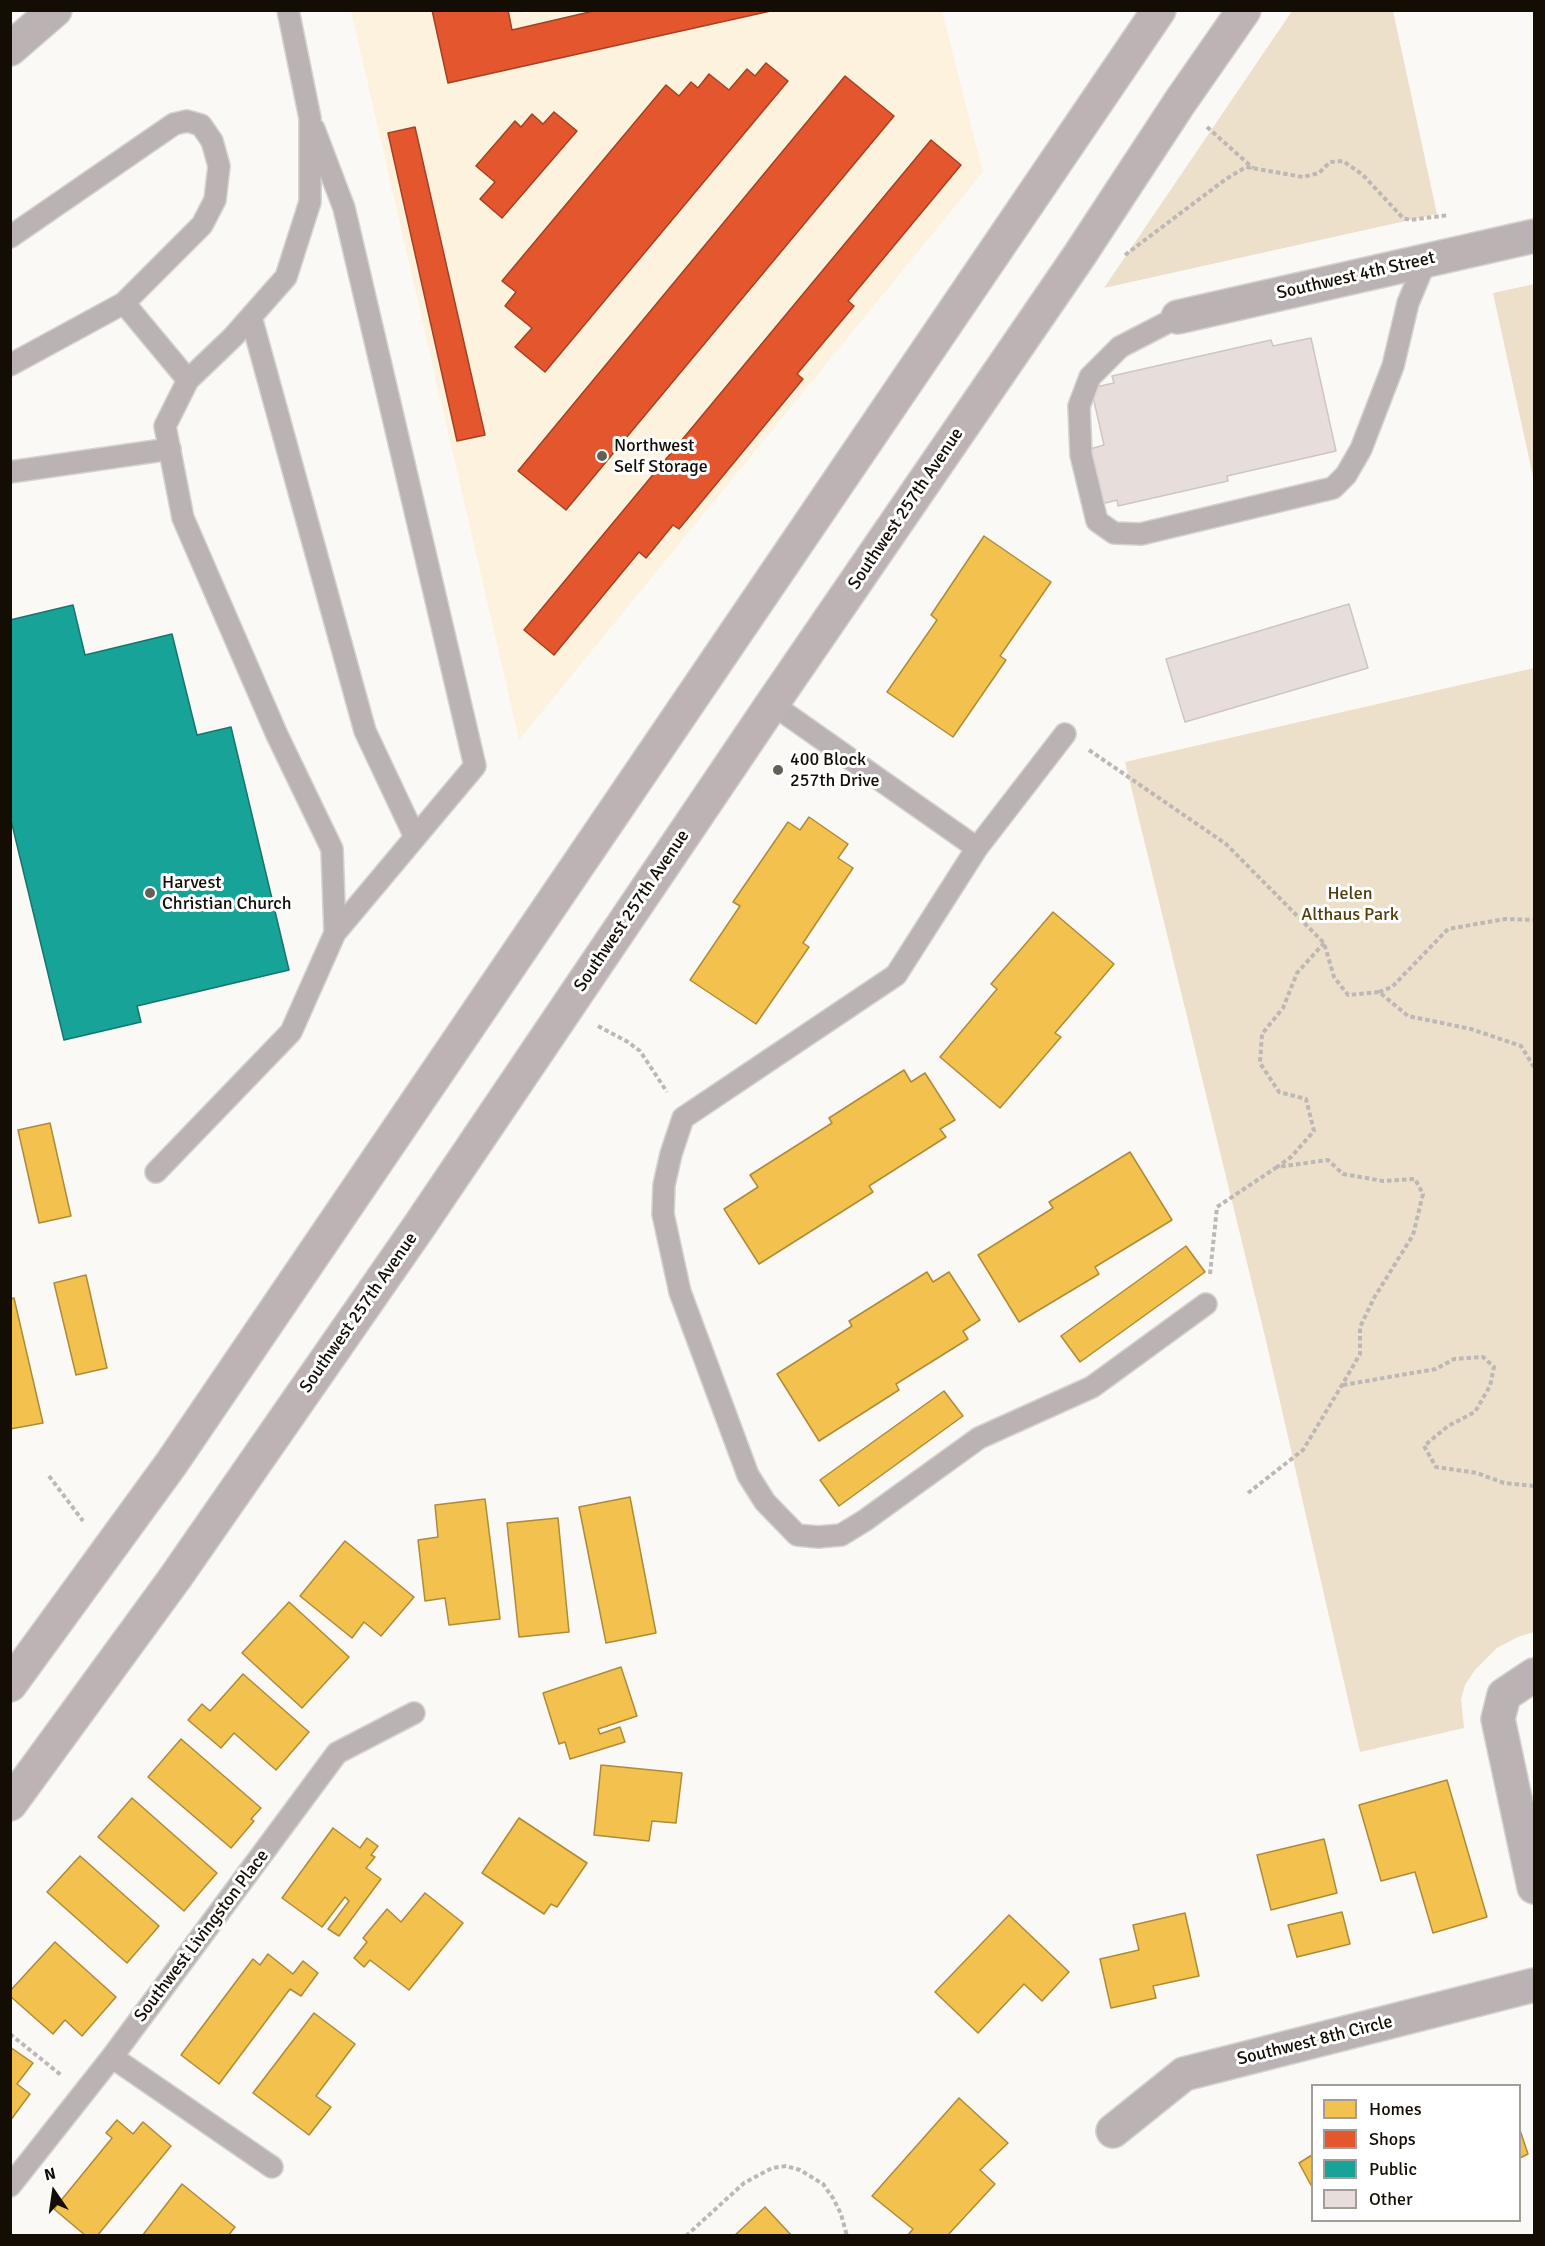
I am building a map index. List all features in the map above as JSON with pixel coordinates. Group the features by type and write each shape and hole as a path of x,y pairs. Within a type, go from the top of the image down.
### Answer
{"main road":[{"path":"10,1685 171,1464 1159,10"},
{"name":"Southwest 257th Avenue","path":"10,1804 175,1578 420,1225 1244,10"}],"street":[{"path":"10,49 55,10"},
{"name":"Southwest 4th Street","path":"1178,317 1534,236"},
{"path":"1534,1675 1504,1695 1498,1719 1534,1887"},
{"name":"Southwest 8th Circle","path":"1113,2131 1184,2074 1534,1985"}],"lane":[{"path":"156,1172 291,1032 335,933 475,766 344,207 310,118 288,10"},
{"path":"310,118 310,202 286,277 233,337 188,380 165,426 183,518 277,735 332,849 335,933"},
{"path":"10,237 174,124 187,121 201,125 212,141 219,166 215,200 202,225 124,303 10,365"},
{"path":"1178,317 1120,347 1090,377 1079,406 1081,455 1097,521 1114,533 1141,534 1333,488 1346,475 1361,448 1393,366 1408,303 1426,260"},
{"path":"124,303 188,380"},
{"path":"251,317 365,731 415,837"},
{"path":"10,472 170,449"},
{"path":"772,704 977,848"},
{"path":"1065,734 977,848 896,975 683,1118 671,1154 663,1214 680,1292 748,1475 765,1502 797,1535 818,1538 841,1535 864,1521 979,1438 1092,1387 1206,1304"},
{"name":"Southwest Livingston Place","path":"10,2186 112,2057 337,1753 414,1713"},
{"path":"112,2057 272,2167"}],"path":[{"path":"1180,102 1253,169"},
{"path":"1079,256 1099,268 1114,264 1226,178 1246,167 1303,177 1319,173 1330,162 1343,161 1363,175 1402,218 1410,220 1456,214"},
{"path":"1065,734 1226,844 1324,943 1334,977 1348,995 1379,992 1392,987 1448,929 1505,919 1534,920"},
{"path":"1206,1304 1217,1207 1291,1157 1314,1131 1306,1099 1279,1092 1260,1063 1262,1034 1283,1008 1297,973 1324,943"},
{"path":"1379,992 1408,1016 1471,1029 1521,1046 1534,1067"},
{"path":"565,1010 628,1042 640,1051 683,1118"},
{"path":"1248,1493 1303,1450 1342,1385 1360,1354 1360,1327 1374,1298 1413,1235 1423,1194 1415,1179 1383,1181 1343,1174 1328,1160 1277,1167"},
{"path":"1342,1385 1436,1369 1454,1359 1483,1357 1494,1367 1490,1386 1475,1412 1448,1426 1424,1446 1436,1467 1478,1473 1504,1483 1534,1486"},
{"path":"49,1476 77,1514 109,1550"},
{"path":"10,2034 84,2093"},
{"path":"686,2235 744,2183 772,2168 786,2166 800,2170 823,2184 841,2214 847,2235"}],"shaded area":[{"name":"Northwest Self Storage","path":"522,10 524,14 538,10 942,11 983,172 519,740 351,11"}],"green space":[{"path":"1292,11 1393,11 1437,214 1104,288"},
{"path":"1534,284 1534,481 1493,293"},
{"name":"Helen Althaus Park","path":"1534,668 1534,1632 1497,1648 1475,1670 1465,1685 1461,1699 1464,1728 1360,1752 1267,1345 1125,762"}],"building: Homes":[{"path":"984,536 1051,582 1000,656 1006,660 953,737 887,692 937,620 931,615"},
{"path":"809,817 848,844 838,858 853,868 803,943 809,947 756,1024 690,980 740,906 733,902 788,822 800,830"},
{"path":"1053,912 1114,964 1055,1033 1061,1037 1000,1108 940,1057 997,989 991,984"},
{"path":"904,1070 911,1082 925,1073 955,1120 940,1129 946,1137 869,1186 873,1192 759,1264 724,1209 758,1187 750,1175 832,1123 829,1118"},
{"path":"50,1123 71,1216 39,1223 18,1130"},
{"path":"1130,1152 1172,1220 1095,1267 1099,1274 1019,1322 978,1255 1053,1208 1049,1202"},
{"path":"1186,1246 1205,1272 1080,1362 1061,1336"},
{"path":"927,1272 933,1282 949,1272 980,1320 963,1331 968,1339 896,1384 899,1390 819,1441 777,1374 852,1326 849,1321"},
{"path":"86,1275 107,1368 76,1375 54,1283"},
{"path":"14,1298 43,1423 10,1429 10,1299"},
{"path":"944,1391 963,1416 839,1506 820,1480"},
{"path":"630,1497 656,1633 606,1643 579,1507"},
{"path":"485,1499 500,1619 449,1625 445,1598 425,1601 418,1540 438,1537 435,1505"},
{"path":"558,1518 569,1632 519,1637 507,1523"},
{"path":"345,1541 414,1597 381,1636 364,1622 352,1638 300,1596"},
{"path":"289,1602 349,1657 302,1708 242,1653"},
{"path":"621,1667 637,1716 598,1729 600,1734 620,1727 625,1742 570,1759 565,1742 559,1744 543,1693"},
{"path":"243,1674 309,1732 276,1770 234,1733 221,1748 188,1720 202,1704 210,1711"},
{"path":"181,1739 261,1808 251,1819 254,1821 231,1848 148,1777"},
{"path":"601,1765 682,1773 676,1823 652,1821 649,1841 594,1835"},
{"path":"1447,1780 1487,1917 1433,1933 1415,1872 1381,1881 1359,1805"},
{"path":"132,1798 217,1873 184,1911 98,1837"},
{"path":"519,1818 587,1863 557,1907 551,1904 544,1914 482,1873"},
{"path":"333,1828 360,1848 367,1838 378,1846 371,1855 375,1857 366,1868 381,1879 339,1936 328,1929 349,1901 345,1897 322,1927 282,1898"},
{"path":"1324,1839 1337,1893 1271,1910 1257,1855"},
{"path":"80,1856 159,1926 127,1963 47,1892"},
{"path":"425,1893 463,1923 409,1990 370,1960 364,1967 354,1958 367,1942 363,1938 387,1909 401,1922"},
{"path":"1342,1912 1350,1944 1297,1957 1288,1925"},
{"path":"1185,1913 1199,1976 1153,1986 1156,1998 1111,2008 1100,1959 1139,1950 1133,1925"},
{"path":"1009,1915 1069,1972 1042,2001 1024,1984 978,2033 935,1992"},
{"path":"55,1942 116,1997 82,2036 65,2020 53,2034 10,1996 10,1991"},
{"path":"268,1954 293,1974 303,1961 318,1973 301,1996 290,1989 219,2084 181,2055 253,1959 260,1965"},
{"path":"314,2013 355,2044 316,2096 331,2107 309,2135 253,2093"},
{"path":"10,2047 33,2063 17,2084 30,2094 10,2121"},
{"path":"959,2098 1008,2143 980,2170 995,2184 947,2236 907,2236 913,2229 872,2196"},
{"path":"117,2120 133,2134 143,2122 171,2146 97,2236 86,2236 54,2209 112,2138 106,2133"},
{"path":"1521,2133 1528,2154 1521,2158"},
{"path":"1311,2156 1311,2185 1299,2163"},
{"path":"182,2184 235,2227 228,2236 142,2236"},
{"path":"765,2207 792,2236 734,2236"}],"building: Shops":[{"path":"432,10 508,10 512,30 598,10 775,10 448,83"},
{"path":"766,63 788,81 545,372 515,347 532,328 505,306 516,292 502,281 666,85 679,96 691,82 698,88 709,74 729,90 747,69 755,76"},
{"path":"845,76 894,116 566,510 518,471"},
{"path":"554,112 577,131 502,218 480,199 495,182 476,166 515,121 521,127 532,114 543,124"},
{"path":"415,127 485,435 457,441 388,133"},
{"path":"931,140 961,165 848,301 854,306 797,374 803,379 679,529 673,525 646,558 639,552 554,655 524,630"}],"building: Public":[{"name":"Harvest Christian Church","path":"73,605 85,655 172,634 197,735 231,727 289,970 137,1006 141,1022 64,1040 10,816 10,620"}],"building: Other":[{"path":"1311,338 1336,451 1227,476 1228,481 1118,506 1117,500 1102,504 1090,449 1104,445 1091,388 1114,383 1112,376 1271,340 1273,346"},
{"path":"1349,604 1368,668 1185,722 1166,659"}],"place":[{"name":"Northwest Self Storage","path":"602,456"},
{"name":"400 Block 257th Drive","path":"778,770"},
{"name":"Harvest Christian Church","path":"150,893"}]}
